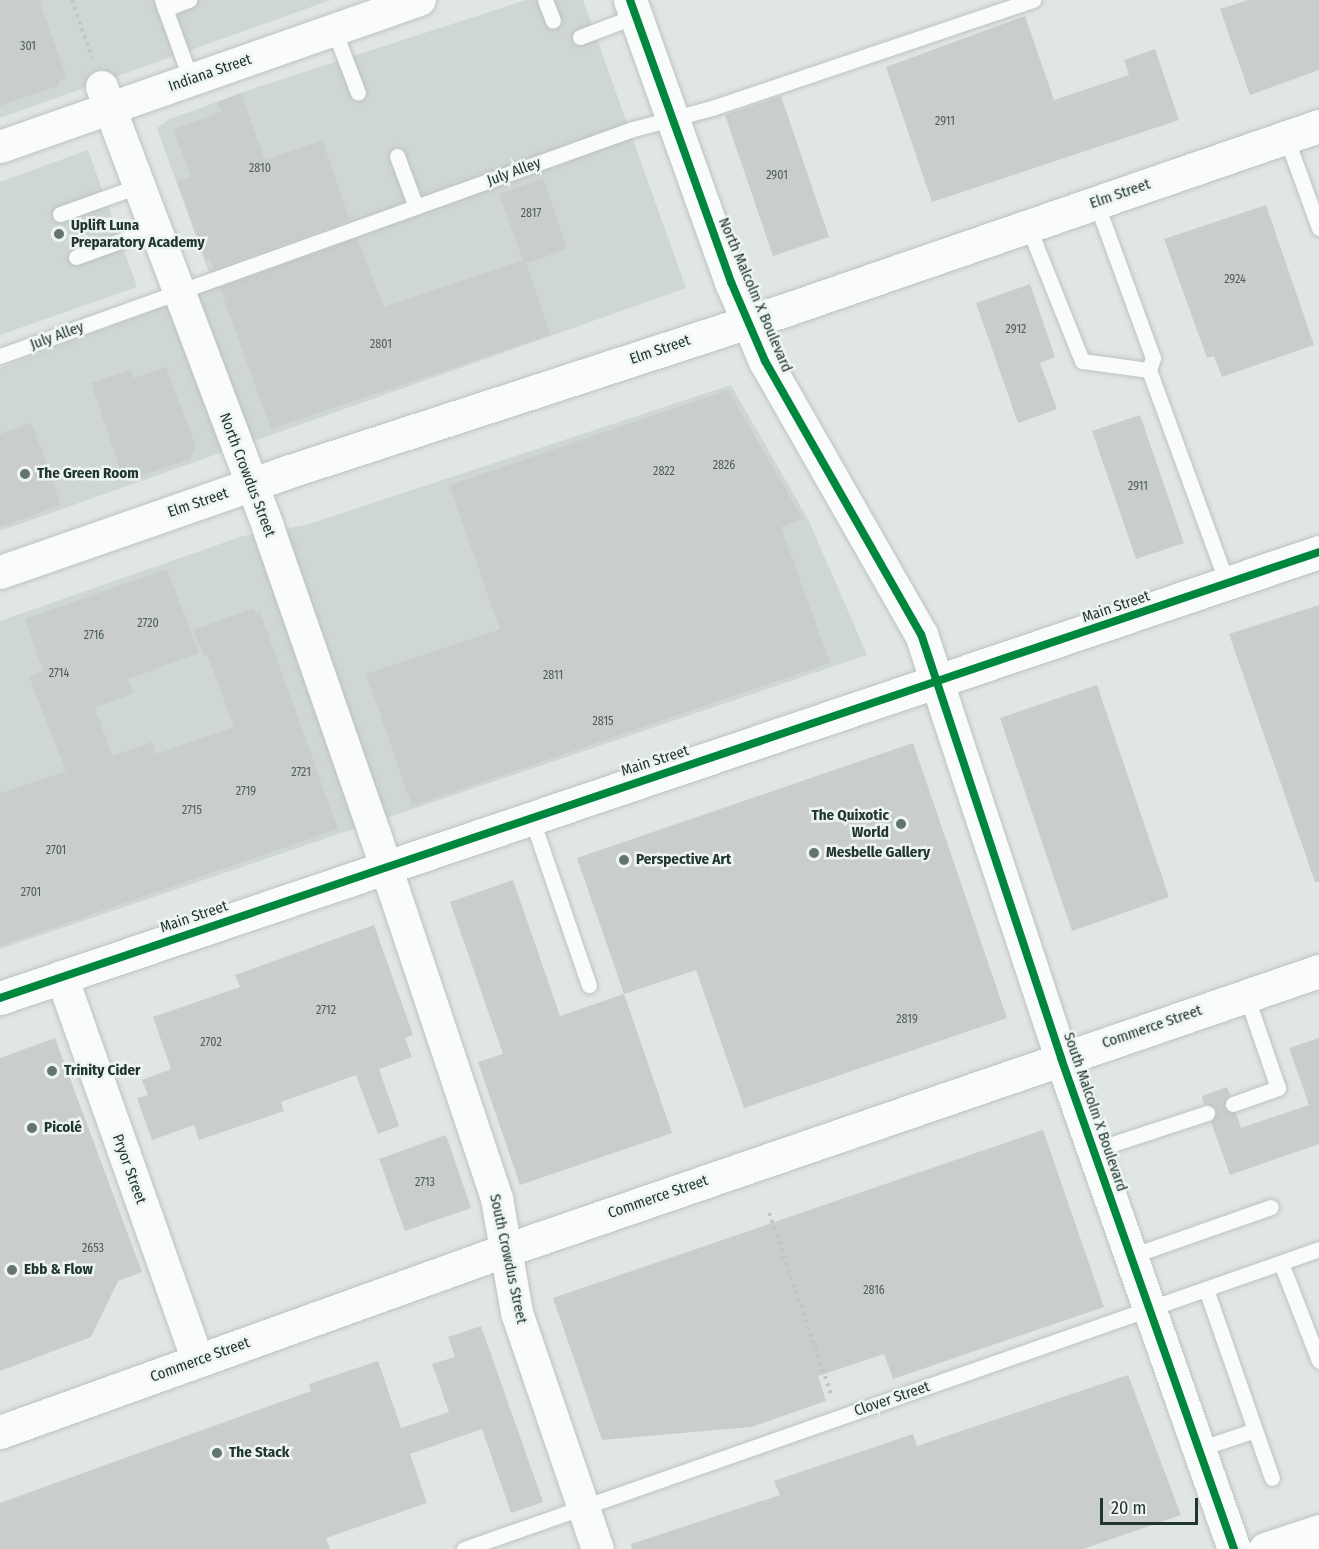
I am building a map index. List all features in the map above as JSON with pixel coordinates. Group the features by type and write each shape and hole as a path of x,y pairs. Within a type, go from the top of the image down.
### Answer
{"main road":[{"name":"North Malcolm X Boulevard","path":"632,8 765,362 921,634 936,682"},
{"name":"Elm Street","path":"0,572 250,484 748,321 1319,126"},
{"name":"Main Street","path":"0,998 1319,552"},
{"name":"South Malcolm X Boulevard","path":"936,682 1061,1058 1234,1549"},
{"name":"Commerce Street","path":"0,1432 506,1250 1319,971"},
{"path":"1265,1549 1319,1531"}],"street":[{"name":"Indiana Street","path":"0,147 106,98 191,80 420,0"},
{"name":"North Crowdus Street","path":"106,98 250,484 386,866"},
{"name":"South Crowdus Street","path":"386,866 497,1199 517,1313 598,1549"},
{"name":"Pryor Street","path":"62,977 198,1361"}],"lane":[{"path":"189,0 163,4 191,80"},
{"path":"545,0 553,21"},
{"name":"July Alley","path":"0,356 416,207 672,119 1033,0"},
{"path":"580,36 632,8"},
{"path":"334,30 358,93"},
{"path":"1287,137 1319,228"},
{"path":"397,156 416,207"},
{"path":"60,214 138,186"},
{"path":"1096,202 1153,358 1149,370 1227,583"},
{"path":"1028,226 1082,361 1149,370"},
{"path":"76,257 154,229"},
{"path":"531,817 589,985"},
{"path":"1233,1104 1278,1088 1246,995"},
{"path":"1094,1150 1207,1113"},
{"path":"1131,1256 1270,1207"},
{"name":"Clover Street","path":"464,1549 1319,1249"},
{"path":"1281,1263 1319,1361"},
{"path":"1206,1289 1272,1478"},
{"path":"1199,1449 1255,1430"}],"path":[{"path":"72,0 89,50"},
{"path":"769,1213 839,1417"}],"shaded area":[{"path":"0,0 331,0 0,118"},
{"path":"526,0 583,0 686,288 0,531 0,368 214,287 157,128 170,119 252,89"},
{"name":"Uplift Luna Preparatory Academy","path":"88,150 137,287 0,335 0,182"},
{"path":"731,385 809,521 867,655 0,949 0,621 243,536 306,525"}],"building":[{"path":"0,0 39,0 67,78 58,81 60,85 0,106"},
{"path":"1248,0 1319,0 1319,70 1250,95 1220,9"},
{"path":"1025,16 1054,100 1129,75 1124,60 1155,49 1179,120 932,202 886,67"},
{"path":"241,93 265,160 322,140 350,220 213,269 210,259 206,261 177,182 191,177 173,129 221,112 217,102"},
{"path":"781,96 829,237 773,256 725,115"},
{"path":"543,178 567,249 526,263 550,335 271,429 220,288 357,238 384,307 523,260 499,194"},
{"path":"1266,205 1314,345 1222,377 1214,356 1207,358 1164,239"},
{"path":"1030,284 1055,357 1040,363 1057,409 1018,423 976,303"},
{"path":"166,367 196,446 190,459 124,482 91,383 130,370 133,378"},
{"path":"728,390 803,519 781,527 830,663 412,806 366,674 500,629 449,485"},
{"path":"1140,415 1184,543 1136,559 1092,431"},
{"name":"The Green Room","path":"32,423 61,505 0,527 0,434"},
{"path":"167,569 199,653 128,679 134,693 95,708 112,756 152,742 156,754 234,727 207,654 204,655 193,630 254,608 256,614 260,612 338,829 0,946 0,793 66,771 29,677 43,671 25,619"},
{"path":"1319,605 1319,882 1315,882 1229,634"},
{"path":"1097,685 1169,897 1072,931 1000,718"},
{"path":"913,743 1007,1018 744,1108 696,970 624,994 577,858"},
{"path":"513,880 560,1016 624,994 672,1133 520,1185 478,1062 503,1054 450,902"},
{"path":"374,925 413,1035 405,1038 412,1057 379,1069 399,1126 378,1134 356,1075 281,1102 284,1111 199,1140 194,1125 152,1140 137,1098 148,1095 142,1080 171,1069 153,1017 240,987 235,975"},
{"path":"55,1038 142,1272 118,1281 91,1337 0,1371 0,1058"},
{"path":"1319,1038 1319,1144 1230,1175 1211,1122 1216,1109 1204,1104 1202,1096 1227,1087 1230,1095 1224,1107 1236,1113 1241,1128 1309,1105 1289,1048"},
{"path":"1043,1130 1104,1307 893,1379 884,1354 818,1376 826,1401 751,1427 602,1440 553,1298"},
{"path":"446,1135 471,1208 405,1231 379,1159"},
{"path":"481,1326 543,1502 511,1513 482,1429 410,1454 427,1503 326,1538 330,1549 0,1549 0,1503 311,1391 309,1384 378,1361 401,1428 449,1412 432,1364 455,1357 448,1337"},
{"path":"1128,1375 1181,1515 1083,1549 632,1549 631,1544 780,1495 774,1481 913,1434 917,1446"}],"cycle path":[{"path":"630,0 731,282 765,361 921,634 1061,1058 1234,1549"},
{"path":"0,998 1319,552"}],"place":[{"name":"Uplift Luna Preparatory Academy","path":"59,234"},
{"name":"The Green Room","path":"25,474"},
{"name":"The Quixotic World","path":"901,824"},
{"name":"Mesbelle Gallery","path":"814,853"},
{"name":"Perspective Art","path":"624,860"},
{"name":"Trinity Cider","path":"52,1071"},
{"name":"Picolé","path":"32,1128"},
{"name":"Ebb & Flow","path":"12,1270"},
{"name":"The Stack","path":"217,1453"}]}
